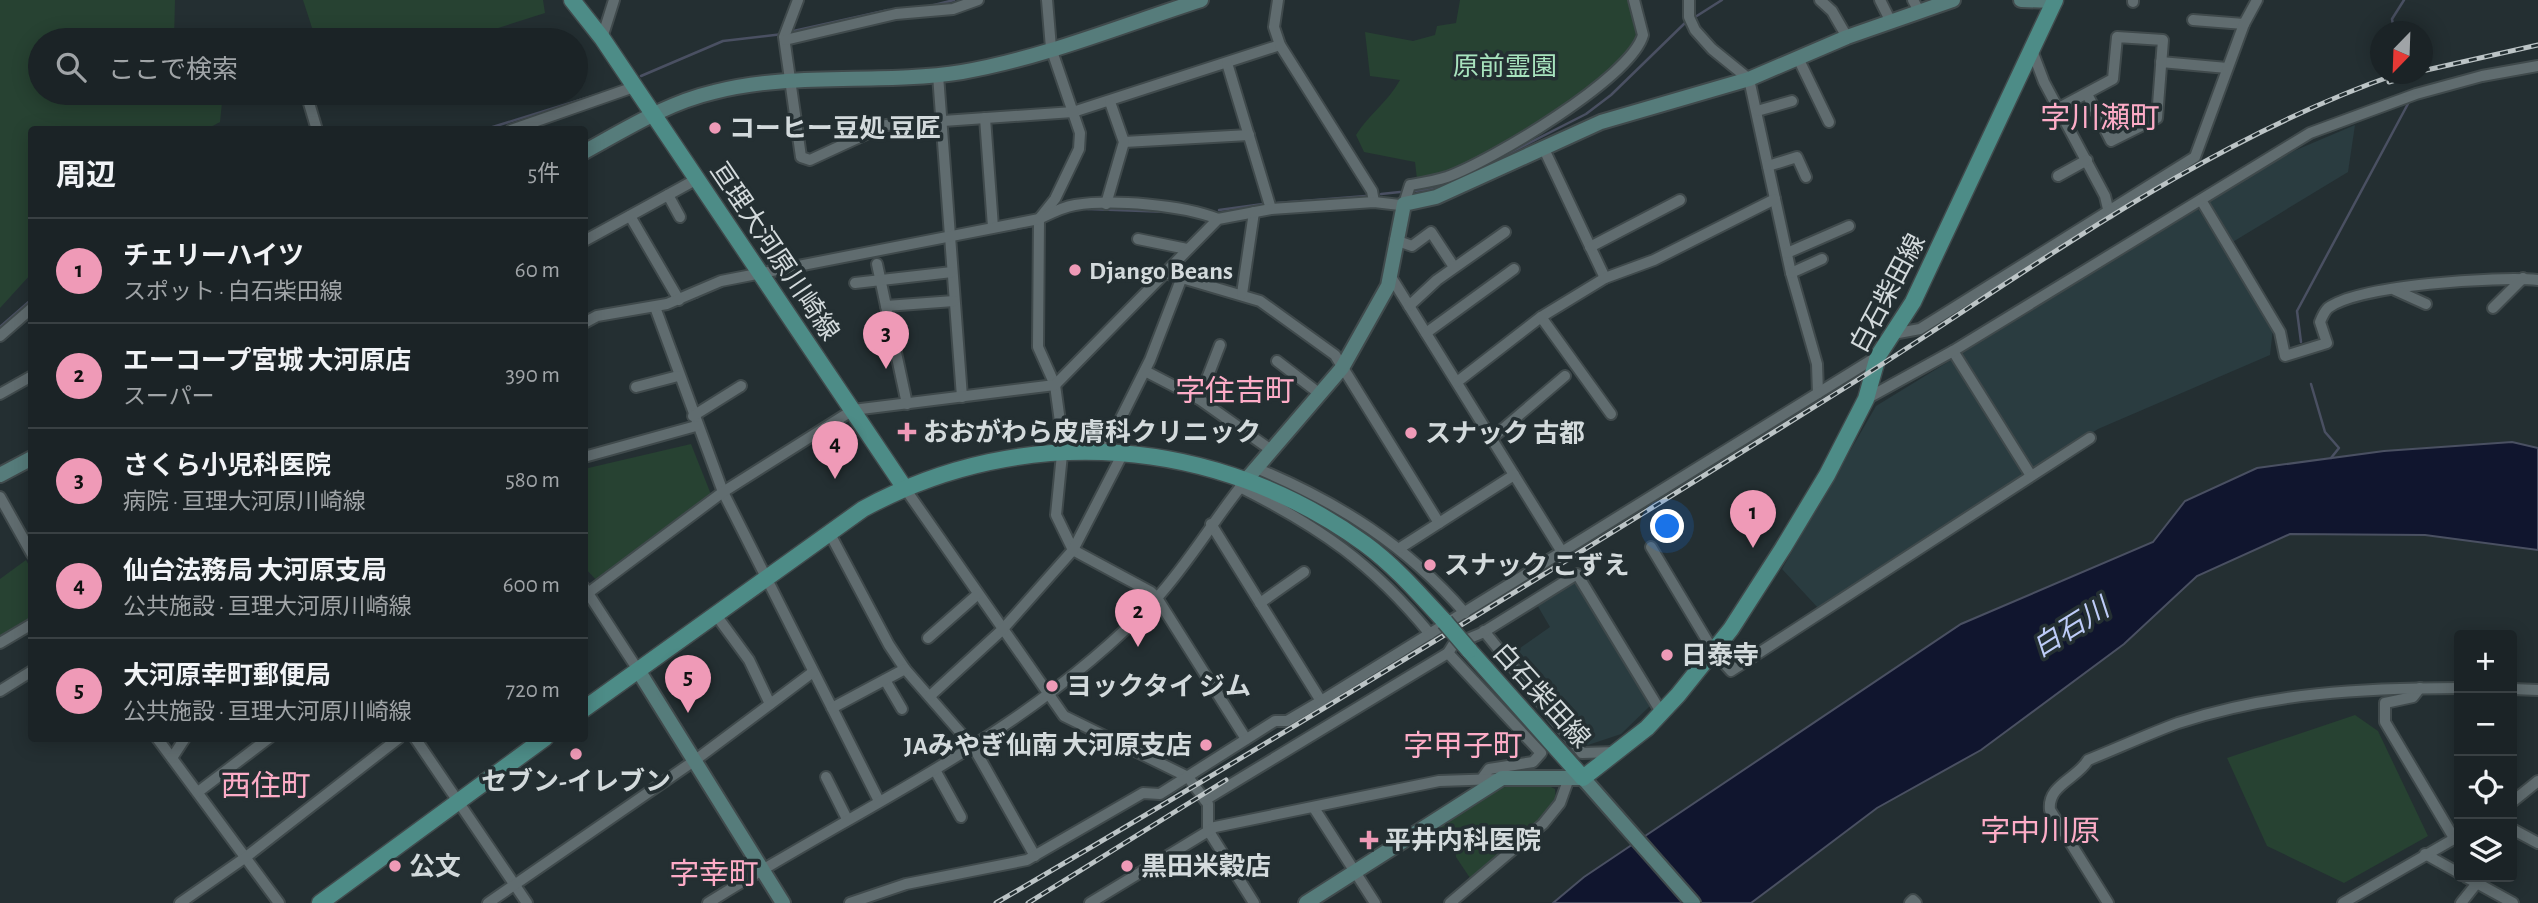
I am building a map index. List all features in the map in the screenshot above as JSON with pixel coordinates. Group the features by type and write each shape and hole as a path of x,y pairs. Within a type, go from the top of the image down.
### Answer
{"main road":[{"name":"亘理大河原川崎線","path":"572,0 602,38 904,487"},
{"name":"白石柴田線","path":"904,487 983,462 1063,452 1123,453 1198,465 1247,479 1330,520 1398,572 1445,622 1581,782 1661,712 1714,652 1783,548 1867,400 1878,356 1913,302 2033,53 2055,1"},
{"path":"588,706 830,531 904,487"},
{"path":"320,903 540,742"}],"street":[{"path":"602,38 614,0"},
{"path":"798,0 786,35 801,156 810,160 886,125 1073,112 1280,45"},
{"path":"786,35 978,0"},
{"path":"1047,0 1051,48 1080,133 1079,149 1055,199 1040,219 1038,347 1055,385 1063,452 1056,515 1073,550 1157,598 1246,739"},
{"path":"588,150 675,103 714,91 791,82 938,75 966,71 1051,48 1201,0"},
{"path":"1278,0 1274,27 1280,45 1372,191 1374,202"},
{"path":"709,903 847,819 974,748 1049,695 1157,598 1247,479 1342,369 1391,276 1395,240 1410,185 1447,177 1527,135 1594,88 1640,44 1643,35 1634,0"},
{"path":"1689,0 1690,20 1712,49 1749,79 1791,273 1816,364 1818,393"},
{"path":"1820,0 1832,11 1847,37"},
{"path":"1880,0 1891,22"},
{"path":"588,321 597,316 656,311 721,281 1040,219 1058,209 1076,205 1107,204 1170,209 1218,219 1271,209 1374,202 1404,204 1436,197 1543,147 1621,115 1749,79 1799,60 1847,37 1891,22 1916,6 1953,0"},
{"path":"2021,0 2055,1"},
{"path":"1893,334 1920,329 2109,214 2194,157 2244,24 2257,0"},
{"path":"2193,19 2244,24"},
{"path":"2059,108 2113,79 2117,37 2163,40 2157,118 2111,141 2087,94"},
{"path":"2033,53 2044,82 2105,196 2109,214"},
{"path":"1799,60 1829,122"},
{"path":"2161,62 2227,68"},
{"path":"1227,63 1271,209"},
{"path":"1867,400 1953,351 2310,133 2412,96 2482,76 2538,66"},
{"path":"938,75 962,397"},
{"path":"588,104 634,88"},
{"path":"1757,111 1793,101"},
{"path":"1107,204 1124,142 1110,102"},
{"path":"310,105 316,126"},
{"path":"523,126 584,105"},
{"path":"985,118 993,227"},
{"path":"1124,142 1248,135"},
{"path":"1543,147 1605,278"},
{"path":"1768,166 1797,157 1806,177"},
{"path":"2058,176 2087,160"},
{"path":"588,239 697,179"},
{"path":"668,195 680,217"},
{"path":"1590,247 1680,200"},
{"path":"1457,383 1541,317 1605,278 1654,260 1775,200"},
{"path":"2201,200 2280,332 2285,356 2327,343 2320,322 2326,310 2344,300 2438,282 2524,278 2538,280"},
{"path":"1242,294 1254,212"},
{"path":"630,216 679,300"},
{"path":"588,591 723,492 853,410 1055,385 1218,219"},
{"path":"1787,253 1849,226"},
{"path":"1395,240 1412,246 1431,232 1454,267"},
{"path":"1409,306 1454,267 1505,232"},
{"path":"1138,239 1187,249"},
{"path":"1791,273 1822,259"},
{"path":"877,264 907,404"},
{"path":"1426,333 1514,269"},
{"path":"855,283 880,278 952,272"},
{"path":"1165,273 1260,301 1335,355 1439,523"},
{"path":"1391,276 1562,552"},
{"path":"1104,452 1144,371 1182,277"},
{"path":"2493,307 2524,278"},
{"path":"2395,290 2426,304"},
{"path":"886,306 954,301"},
{"path":"0,336 28,311"},
{"path":"656,311 723,492 879,801"},
{"path":"1541,317 1611,414"},
{"path":"1199,399 1220,345"},
{"path":"1953,351 2029,474"},
{"path":"850,903 906,884 1035,856 1143,793 1160,794 1275,720 1287,721 1321,701 1878,356"},
{"path":"1278,361 1320,394"},
{"path":"1144,371 1199,399 1272,450"},
{"path":"636,387 678,376"},
{"path":"1491,439 1565,376"},
{"path":"0,394 28,378"},
{"path":"588,456 695,421 741,386"},
{"path":"1651,547 1714,652 1731,671 2029,474 2090,438"},
{"path":"930,696 1002,631 1073,550 1123,453"},
{"path":"0,475 28,460"},
{"path":"1400,548 1514,475"},
{"path":"1247,479 1322,497 1400,548 1435,579 1465,613"},
{"path":"1247,479 1348,550 1399,596 1430,634"},
{"path":"904,487 1002,631 1070,720 1188,777 1208,804 1208,830 1254,903"},
{"path":"0,496 28,545"},
{"path":"1211,524 1321,701"},
{"path":"830,531 889,645 905,669 974,748 1035,856"},
{"path":"1260,603 1304,572"},
{"path":"1205,800 1448,653 1453,645 1484,631 1577,574 1661,712"},
{"path":"928,638 978,594"},
{"path":"588,595 638,670 783,903"},
{"path":"716,615 749,660 770,704"},
{"path":"0,643 28,626"},
{"path":"1484,631 1582,753 1616,752"},
{"path":"1448,653 1541,753 1534,762 1489,769 1481,780"},
{"path":"832,708 905,669"},
{"path":"488,903 694,761 813,672"},
{"path":"0,691 28,674"},
{"path":"885,680 902,709"},
{"path":"2420,688 2413,697 2385,703 2385,722 2454,834"},
{"path":"2108,903 2050,810 2049,801 2054,790 2082,770 2088,760 2178,723 2262,701 2326,692 2454,688"},
{"path":"2517,689 2538,690"},
{"path":"160,742 279,903"},
{"path":"172,758 182,742"},
{"path":"198,792 264,742"},
{"path":"180,903 246,857 395,742"},
{"path":"418,742 527,903"},
{"path":"935,770 961,817"},
{"path":"826,777 847,819"},
{"path":"1307,903 1502,778"},
{"path":"1090,903 1208,830 1439,781 1502,778 1581,782 1693,903"},
{"path":"2517,798 2538,781"},
{"path":"1450,903 1543,824 1581,782"},
{"path":"1314,808 1375,903"},
{"path":"2517,832 2538,843"},
{"path":"2343,903 2454,838"},
{"path":"2425,854 2454,870"},
{"path":"2461,903 2470,882"},
{"path":"2475,882 2513,903"},
{"path":"1910,903 1913,900 1916,903"}],"shaded area":[{"path":"2355,125 2348,172 2231,243 2206,201 2277,158"},
{"path":"2198,209 2273,328 2270,355 2098,429 1819,609 1782,569 1876,406"},
{"path":"1570,583 1576,584 1651,705 1621,734 1582,747 1513,653 1550,627 1536,603"}],"green space":[{"path":"0,0 175,0 174,28 28,28 28,105 222,105 220,122 213,126 28,126 28,277 0,308"},
{"path":"303,0 543,0 545,13 498,28 312,28"},
{"name":"原前霊園","path":"1460,0 1630,0 1639,34 1638,43 1564,106 1506,145 1446,172 1417,179 1415,162 1364,152 1356,135 1400,80 1370,76 1365,32 1413,41 1435,35 1437,26 1456,23"},
{"path":"691,444 712,497 599,583 588,571 588,468"},
{"path":"26,560 28,620 0,637 0,579"},
{"path":"2355,715 2378,731 2428,836 2344,883 2267,846 2227,758"},
{"path":"1547,785 1555,789 1556,801 1538,824 1472,881 1456,857 1455,846 1442,842 1437,830 1499,788"}],"water":[{"name":"白石川","path":"2512,442 2538,448 2538,550 2425,535 2290,534 2197,576 2124,644 1981,750 1877,808 1751,903 1553,903 1584,877 1961,624 2153,542 2185,501 2257,468 2384,451"}],"waterway":[{"path":"930,6 954,0"},
{"path":"1692,19 1722,0"},
{"path":"2392,21 2404,0"},
{"path":"789,32 888,10"},
{"path":"1486,165 1586,114 1611,95 1686,22"},
{"path":"641,76 723,41 783,34"},
{"path":"588,97 599,94"},
{"path":"2301,342 2297,311 2410,100"},
{"path":"496,126 564,105"},
{"path":"1414,191 1434,189 1464,175"},
{"path":"1381,194 1400,192"},
{"path":"1277,203 1366,196"},
{"path":"1219,210 1263,204"},
{"path":"1088,209 1169,212"},
{"path":"994,233 1032,226"},
{"path":"788,273 829,265"},
{"path":"658,311 698,297"},
{"path":"0,327 28,302"},
{"path":"2311,384 2325,432 2339,448 2331,458"}],"railway":[{"path":"2433,69 2538,45"},
{"path":"996,903 1527,585 1843,389 2112,216 2251,137 2323,103 2371,84"},
{"path":"1028,903 1226,780"}],"place":[{"name":"コーヒー豆処 豆匠","path":"715,128"},
{"name":"Django Beans","path":"1075,270"},
{"name":"さくら小児科医院","path":"886,369"},
{"name":"おおがわら皮膚科クリニック","path":"907,432"},
{"name":"スナック 古都","path":"1411,433"},
{"name":"仙台法務局 大河原支局","path":"835,479"},
{"name":"チェリーハイツ","path":"1753,548"},
{"name":"スナック こずえ","path":"1430,565"},
{"name":"エーコープ宮城 大河原店","path":"1138,647"},
{"name":"日泰寺","path":"1667,655"},
{"name":"ヨックタイ ジム","path":"1052,686"},
{"name":"大河原幸町郵便局","path":"688,713"},
{"name":"JAみやぎ仙南 大河原支店","path":"1206,745"},
{"name":"セブン-イレブン","path":"576,754"},
{"name":"平井内科医院","path":"1369,840"},
{"name":"公文","path":"395,866"},
{"name":"黒田米穀店","path":"1127,866"}],"district":[{"name":"字川瀬町","path":"2100,118"},
{"name":"字住吉町","path":"1235,391"},
{"name":"字甲子町","path":"1463,746"},
{"name":"西住町","path":"266,786"},
{"name":"字中川原","path":"2040,831"},
{"name":"字幸町","path":"714,874"}]}
